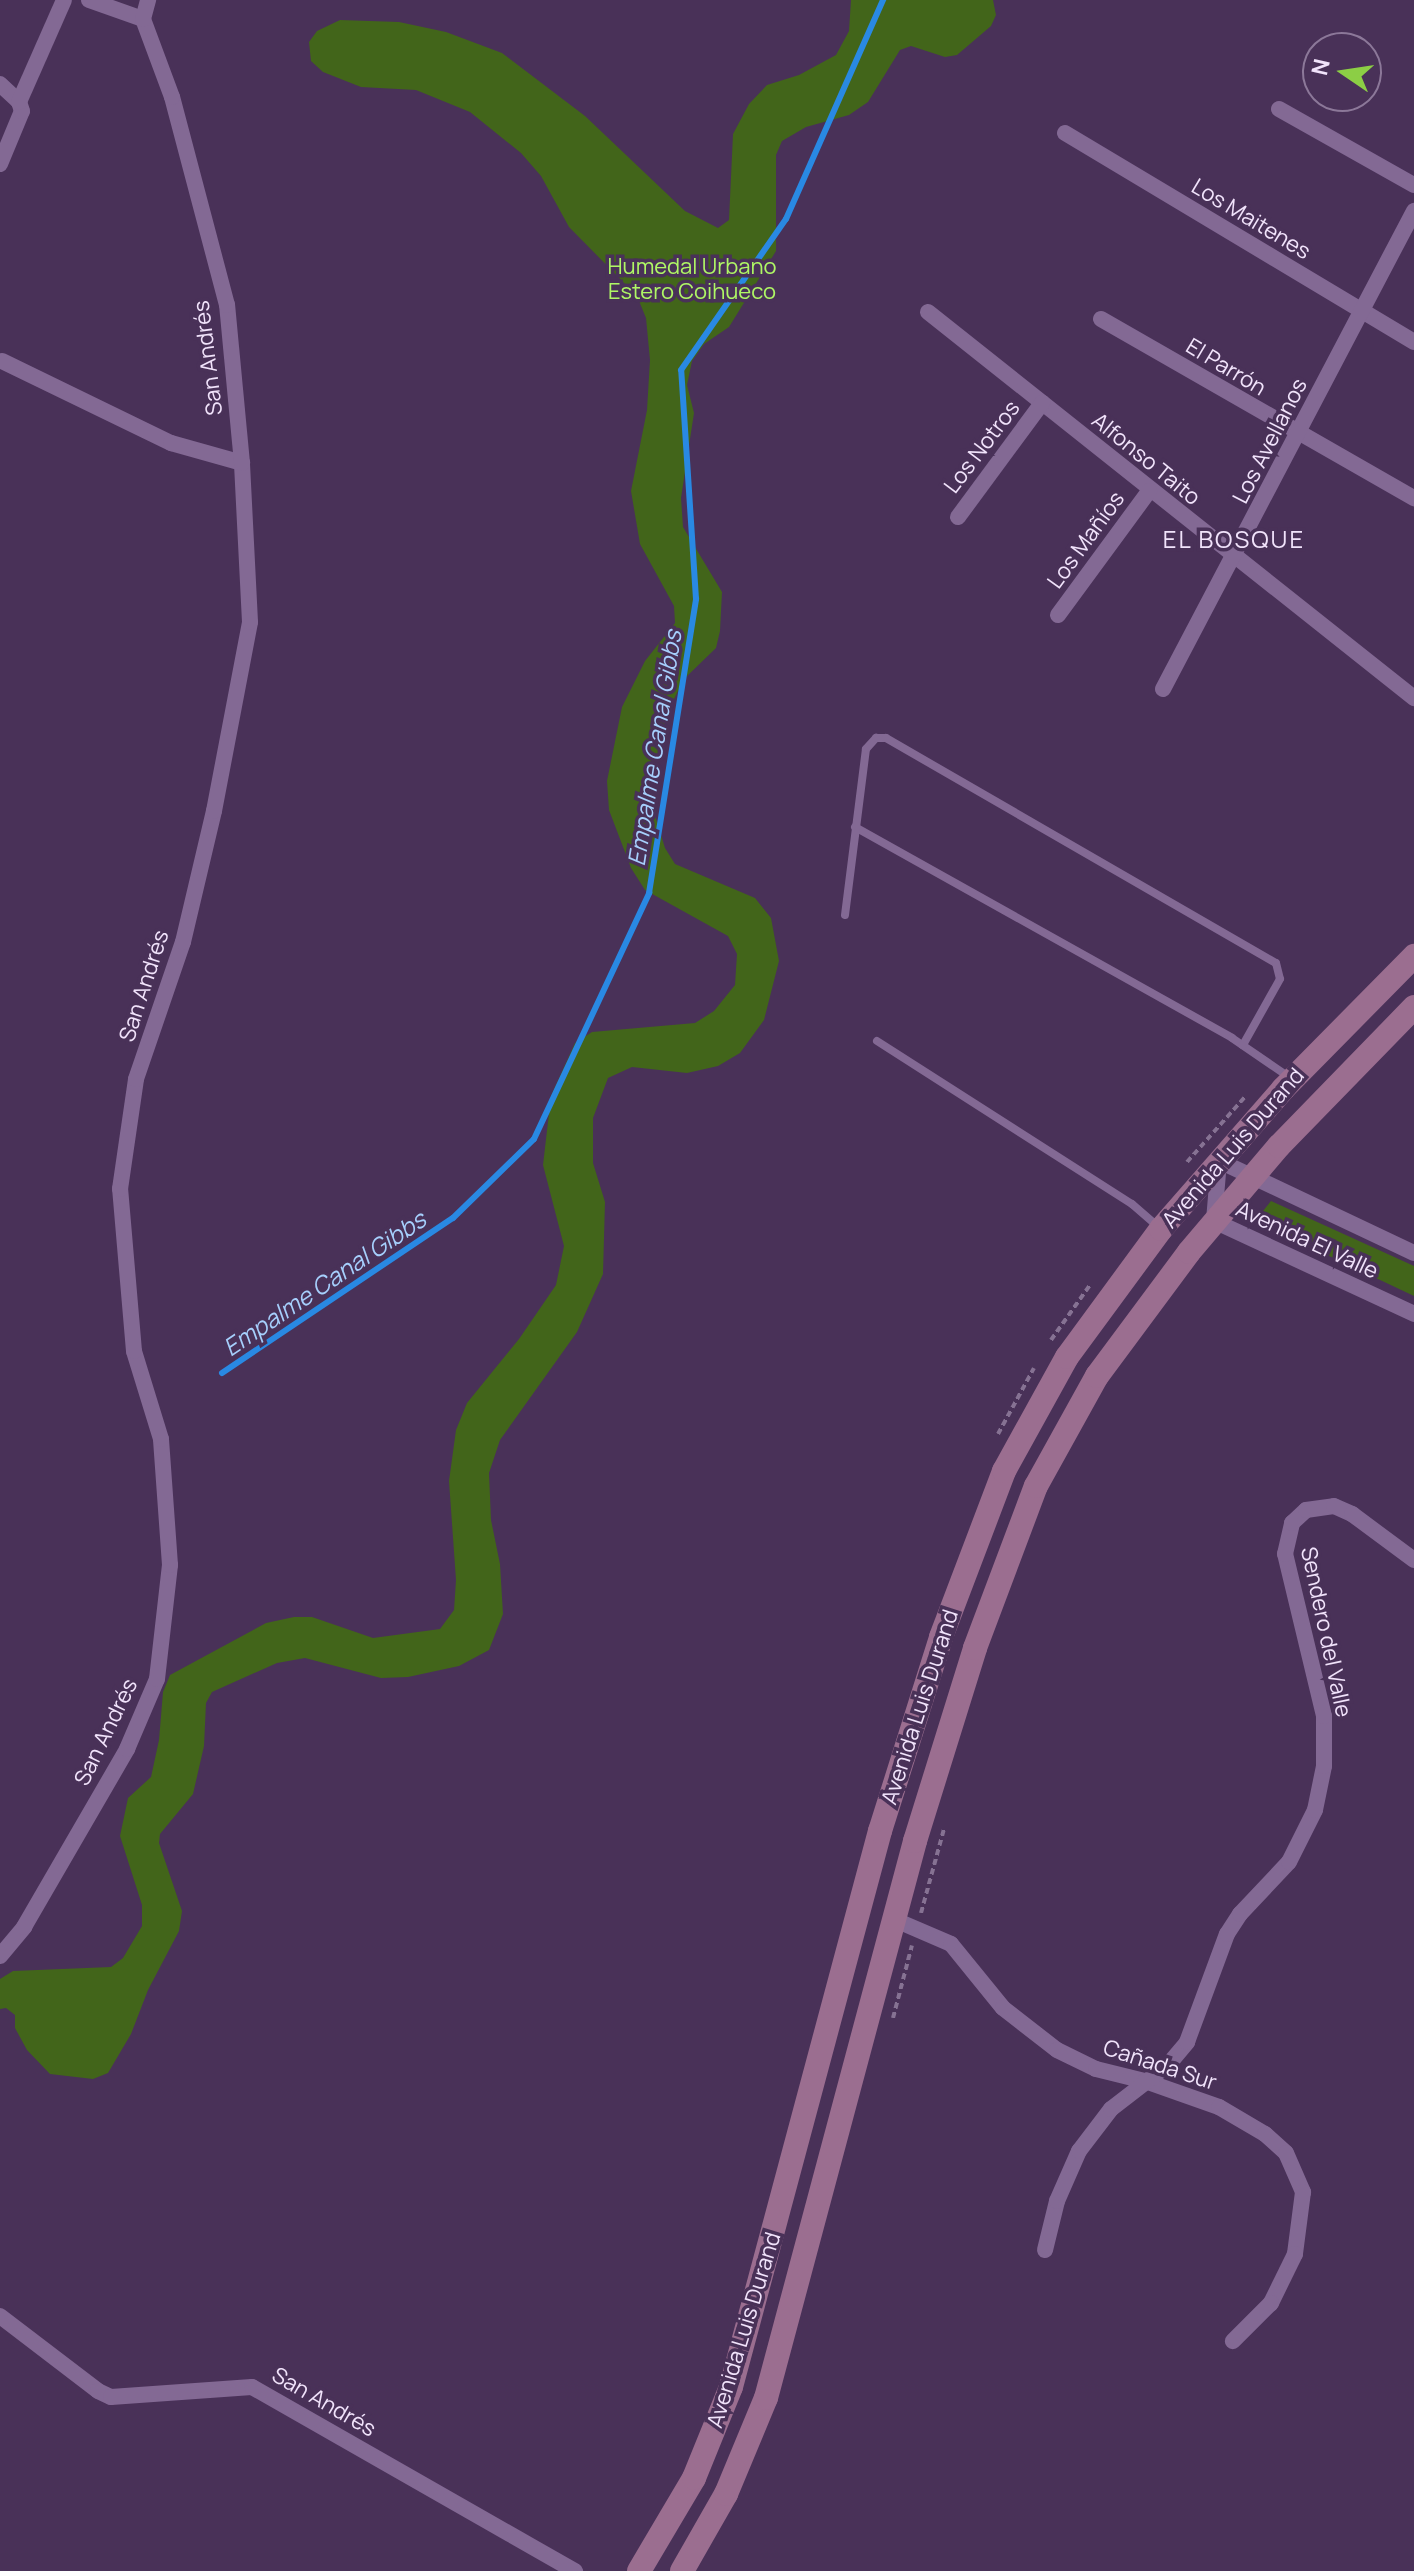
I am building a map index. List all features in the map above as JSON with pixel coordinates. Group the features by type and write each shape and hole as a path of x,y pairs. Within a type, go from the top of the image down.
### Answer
{"street":[{"path":"19,102 64,0"},
{"path":"89,0 143,19 148,0"},
{"name":"San Andrés","path":"0,1956 24,1927 119,1762 157,1679 170,1565 161,1439 134,1351 120,1189 136,1079 183,942 214,811 250,622 242,463 227,305 172,97 143,19"},
{"path":"0,84 19,102 22,111 0,164"},
{"path":"1279,109 1414,185"},
{"name":"Los Maitenes","path":"1065,133 1414,342"},
{"name":"Los Avellanos","path":"1163,689 1414,211"},
{"name":"Alfonso Taito","path":"928,312 1149,491 1414,698"},
{"name":"El Parrón","path":"1101,319 1297,435 1414,498"},
{"path":"2,361 171,443 242,463"},
{"name":"Los Notros","path":"958,517 1042,403"},
{"name":"Los Mañíos","path":"1058,615 1149,491"},
{"name":"Avenida Luis Durand","path":"639,2571 694,2478 731,2387 880,1831 941,1637 987,1511 1023,1432 1067,1357 1161,1229 1292,1080 1414,956"},
{"name":"Avenida Luis Durand","path":"682,2571 726,2494 766,2398 893,1919 975,1648 1036,1486 1105,1364 1214,1221 1414,1007"},
{"name":"Avenida El Valle","path":"1414,1253 1219,1161 1214,1221 1414,1314"},
{"name":"Sendero del Valle","path":"1045,2250 1057,2201 1079,2151 1111,2109 1168,2065 1187,2042 1227,1934 1240,1914 1289,1862 1315,1810 1324,1766 1324,1716 1285,1554 1292,1523 1306,1510 1334,1506 1352,1514 1414,1560"},
{"name":"Cañada Sur","path":"893,1919 951,1944 1003,2008 1041,2040 1096,2069 1145,2081 1219,2107 1265,2134 1286,2153 1299,2178 1302,2223 1288,2274 1263,2313 1233,2341"},
{"name":"San Andrés","path":"0,2316 98,2391 111,2397 252,2387 575,2571"}],"lane":[{"path":"845,915 866,749 876,738 886,738 1276,963 1280,979 1243,1045"},
{"path":"855,827 1243,1045 1292,1080"},
{"path":"877,1041 1132,1204 1161,1229"}],"path":[{"path":"892,2020 946,1820"}],"green space":[{"name":"Humedal Urbano Estero Coihueco","path":"851,0 993,0 996,15 991,26 957,55 945,57 911,46 900,50 868,102 849,115 806,127 782,141 776,155 776,251 729,327 704,344 692,361 687,385 694,413 681,498 683,527 722,592 720,631 716,648 684,679 666,715 653,790 656,819 665,848 675,864 755,898 771,918 779,961 764,1020 740,1053 718,1066 687,1073 632,1067 608,1078 593,1118 593,1163 605,1202 603,1274 577,1332 500,1440 489,1473 491,1520 500,1564 503,1614 489,1650 459,1666 408,1677 381,1678 305,1658 277,1663 212,1692 206,1703 204,1746 193,1794 160,1834 159,1843 182,1911 179,1931 148,1990 131,2034 108,2073 93,2079 50,2074 27,2050 15,2028 15,2015 6,2008 0,2009 0,1979 13,1971 111,1967 123,1958 142,1926 142,1905 120,1836 128,1798 151,1777 159,1740 163,1692 170,1675 266,1623 294,1617 312,1617 373,1638 440,1629 454,1610 456,1580 449,1481 456,1430 467,1403 519,1339 556,1285 564,1246 543,1165 551,1096 575,1043 592,1032 695,1023 714,1011 735,985 737,954 728,936 645,890 631,868 609,810 607,781 622,707 645,661 675,623 674,606 640,544 631,491 647,410 650,360 646,318 637,296 569,227 541,176 521,153 470,112 416,90 361,87 323,72 311,61 309,42 317,31 340,20 399,22 446,32 502,53 585,116 685,211 718,228 729,220 733,134 749,104 767,85 799,75 836,55 849,31"},
{"path":"1271,1201 1414,1266 1414,1296 1255,1221"}],"waterway":[{"name":"Empalme Canal Gibbs","path":"222,1373 453,1218 534,1139 649,893 696,599 681,370 786,219 883,0"}],"district":[{"name":"EL BOSQUE","path":"1234,539"}]}
